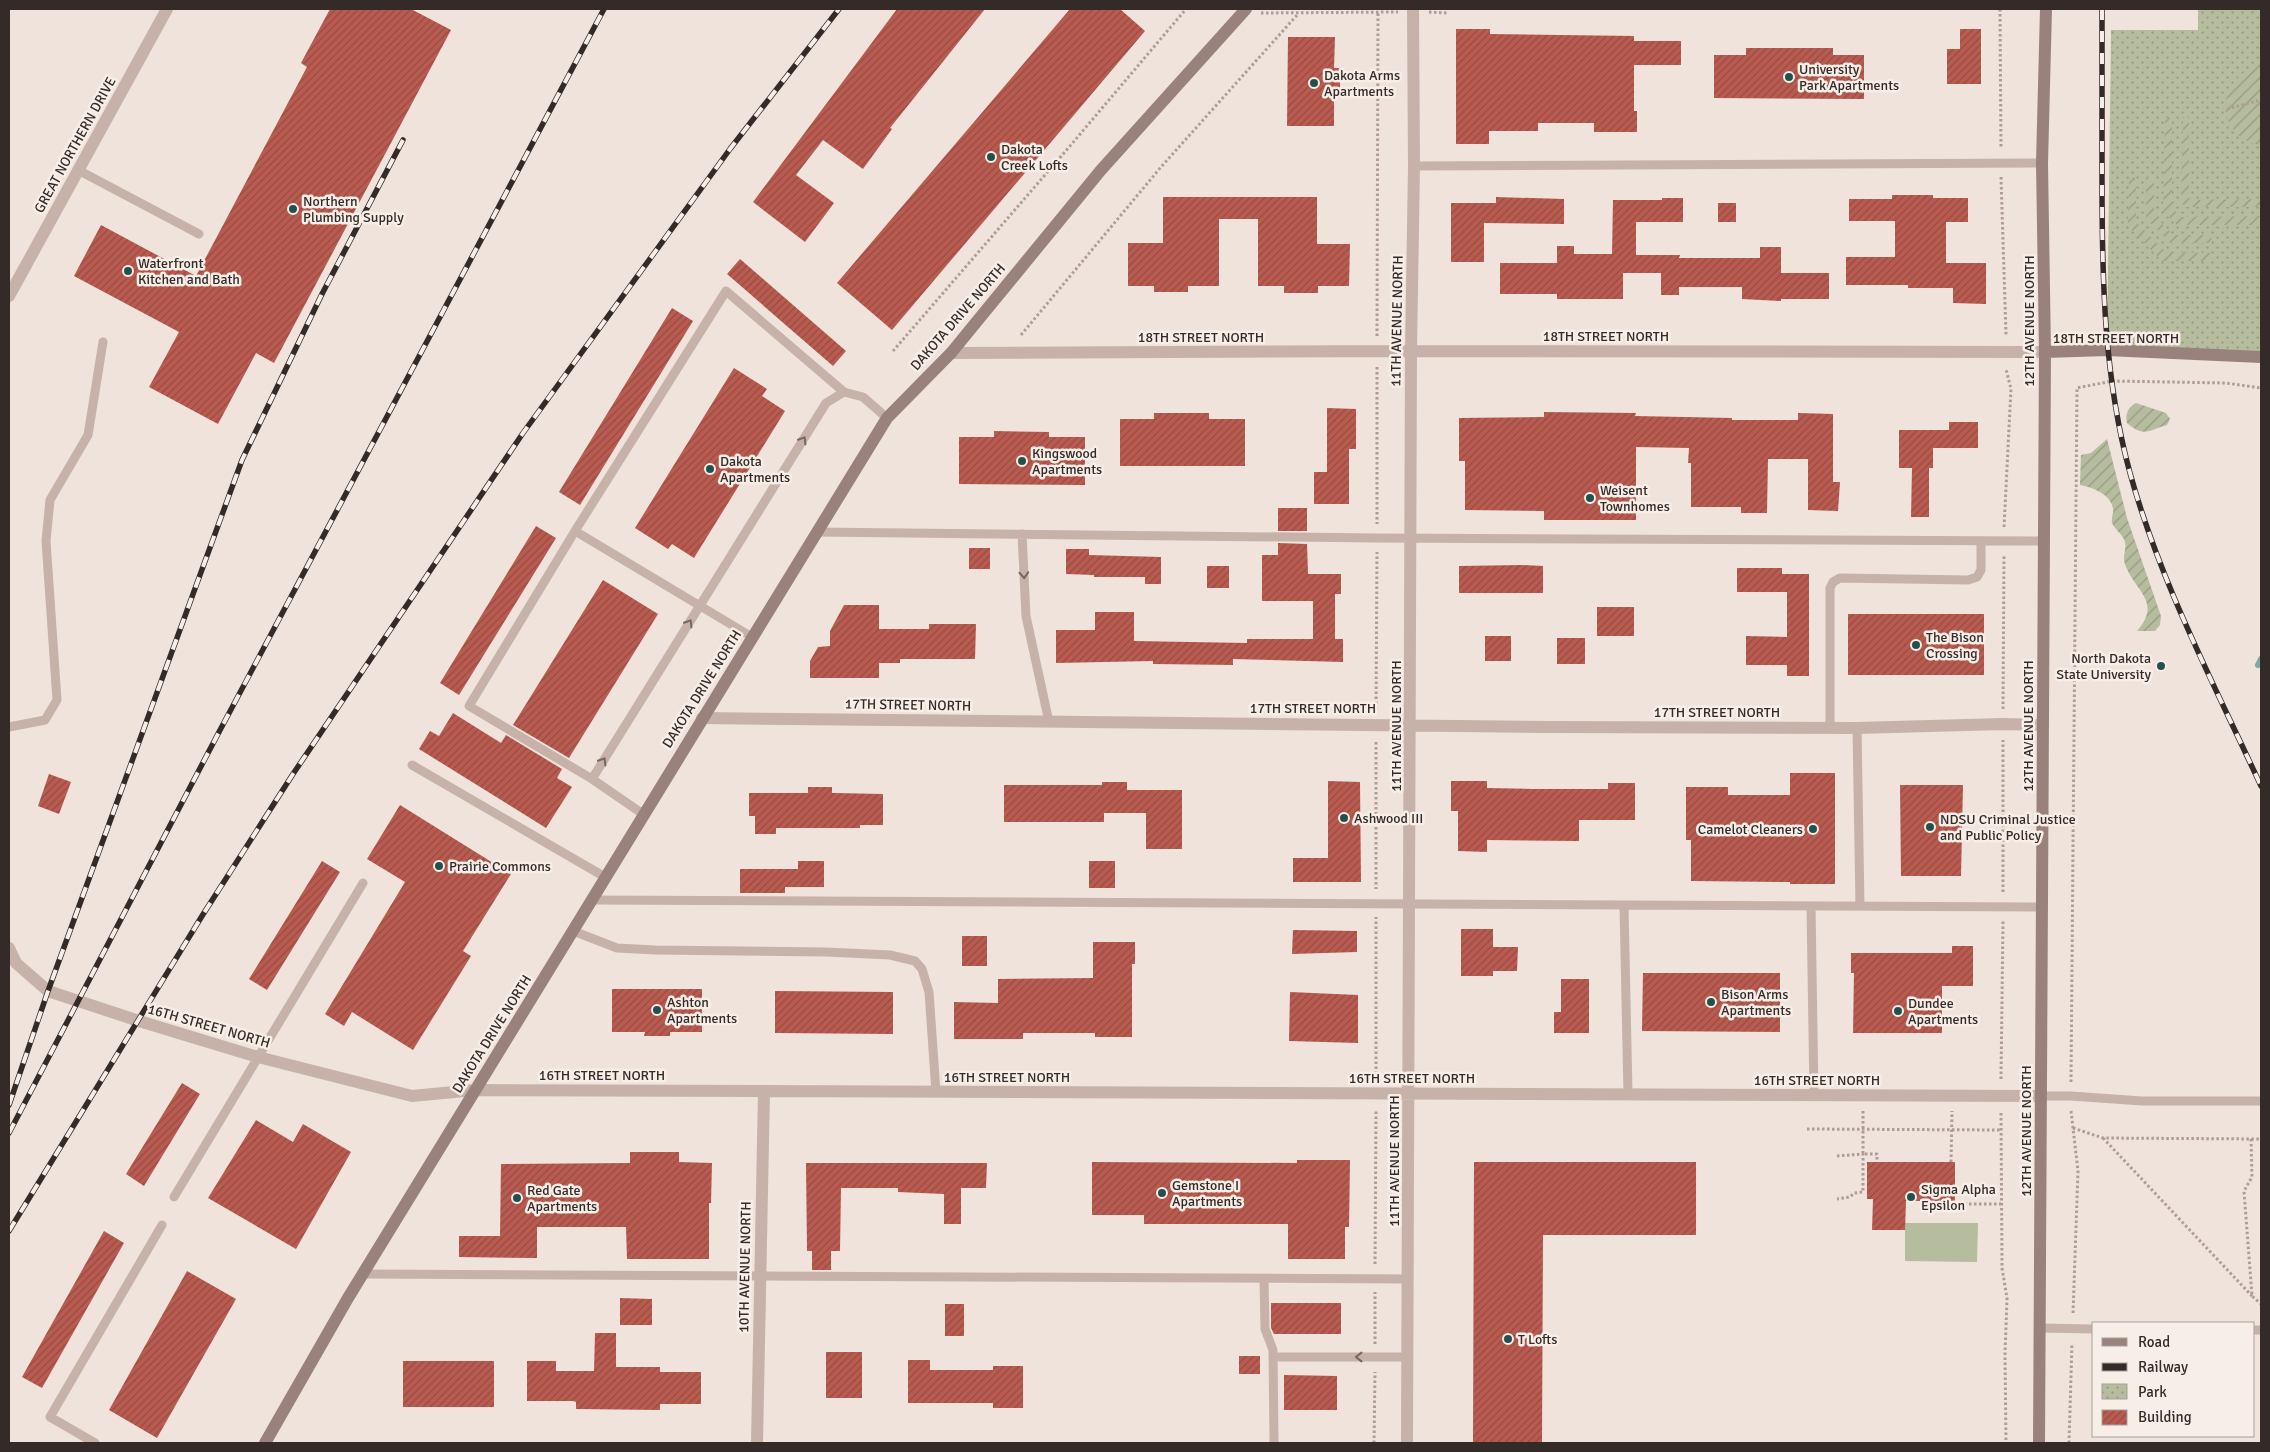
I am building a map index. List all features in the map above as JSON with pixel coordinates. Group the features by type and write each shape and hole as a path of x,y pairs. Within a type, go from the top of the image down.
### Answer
{"street":[{"name":"GREAT NORTHERN DRIVE","path":"9,296 166,9"},
{"name":"12TH AVENUE NORTH","path":"2039,1443 2045,352 2042,164 2046,9"},
{"name":"DAKOTA DRIVE NORTH","path":"265,1443 362,1274 887,418 951,353 1101,170 1245,10"},
{"name":"11TH AVENUE NORTH","path":"1407,1443 1411,351 1414,166 1413,10"},
{"name":"18TH STREET NORTH","path":"951,353 1411,351 2045,352 2107,350 2261,358"},
{"name":"17TH STREET NORTH","path":"702,718 1411,724 1546,727 1857,728 2003,724 2043,725"},
{"name":"16TH STREET NORTH","path":"9,948 16,964 48,991 258,1057 412,1096 475,1090 2041,1096"},
{"name":"10TH AVENUE NORTH","path":"756,1443 764,1091"}],"lane":[{"path":"1414,166 2042,164"},
{"path":"78,170 199,234"},
{"path":"644,814 592,779 469,706 575,531 726,291 844,392 863,397 887,418"},
{"path":"9,727 45,720 57,700 46,541 50,500 88,435 103,342"},
{"path":"592,779 826,403 844,392"},
{"path":"575,531 752,637"},
{"path":"816,532 1411,538 2044,541"},
{"path":"1022,534 1026,616 1049,722"},
{"path":"1830,727 1830,588 1833,582 1840,578 1968,580 1977,577 1981,570 1980,541"},
{"path":"1857,728 1860,906"},
{"path":"412,765 605,877"},
{"path":"174,1196 363,883"},
{"path":"591,900 2042,907"},
{"path":"1624,906 1628,1094"},
{"path":"1811,906 1814,1095"},
{"path":"573,931 617,948 836,952 890,955 915,961 922,969 929,992 936,1092"},
{"path":"2041,1096 2142,1101 2261,1101"},
{"path":"95,1443 50,1417 162,1226"},
{"path":"362,1274 1408,1279"},
{"path":"1264,1279 1265,1329 1273,1350 1274,1443"},
{"path":"2040,1328 2092,1329"},
{"path":"1273,1357 1408,1357"}],"path":[{"path":"893,351 1186,9"},
{"path":"1245,10 1298,14 1413,10 1448,13"},
{"path":"1005,353 1161,167 1298,14"},
{"path":"2227,109 2261,100"},
{"path":"2069,1443 2078,1171 2071,1096 2077,388 2112,381 2226,383 2261,388"},
{"path":"2074,1128 2103,1138 2261,1139"},
{"path":"1808,1129 2002,1130"},
{"path":"1837,1199 1862,1192 1863,1129"},
{"path":"1951,1162 1952,1129"},
{"path":"2103,1138 2261,1304"},
{"path":"2251,1139 2252,1177 2244,1191 2252,1296"},
{"path":"1837,1156 1877,1154 1877,1162"},
{"path":"1924,1204 2002,1204"}],"green space":[{"path":"2198,9 2261,9 2261,357 2107,350 2111,30 2198,30"},
{"path":"2261,58 2261,145 2243,139 2231,126 2227,118 2226,100 2231,86"},
{"path":"2183,117 2188,117 2189,120 2189,198 2191,200 2261,199 2261,207 2186,207 2181,203"},
{"path":"2165,118 2172,120 2172,208 2181,217 2261,216 2261,225 2177,225 2163,211"},
{"path":"2129,177 2134,177 2136,180 2136,222 2166,252 2210,253 2212,254 2211,261 2162,261 2128,226"},
{"path":"2146,177 2154,177 2154,216 2173,235 2211,235 2212,243 2170,243 2146,218"},
{"path":"2136,403 2166,413 2170,419 2167,425 2147,432 2133,428 2127,423 2126,417 2129,409"},
{"path":"2107,439 2127,518 2161,616 2160,625 2155,631 2137,631 2144,621 2147,604 2125,564 2125,542 2112,523 2113,510 2111,503 2100,492 2080,485 2081,455 2091,453"},
{"path":"1905,1223 1978,1223 1977,1262 1905,1261"}],"building":[{"name":"Northern Plumbing Supply","path":"330,9 411,9 451,30 274,363 256,353 218,424 149,387 179,332 74,276 101,225 196,276 307,67 301,63"},
{"path":"897,9 985,9 890,128 892,129 863,169 823,140 796,175 834,203 805,242 753,202"},
{"name":"Dakota Creek Lofts","path":"1070,9 1120,9 1145,31 892,330 837,283"},
{"path":"1456,29 1490,29 1490,34 1634,36 1634,41 1681,41 1681,65 1634,65 1634,111 1637,111 1637,132 1594,132 1594,123 1538,123 1538,131 1489,131 1489,144 1456,144"},
{"path":"1960,29 1981,29 1981,84 1947,84 1947,49 1960,49"},
{"name":"Dakota Arms Apartments","path":"1288,37 1335,37 1334,68 1340,68 1340,98 1334,98 1334,126 1287,126"},
{"name":"University Park Apartments","path":"1746,48 1833,48 1833,55 1864,55 1864,99 1714,98 1714,55 1746,55"},
{"path":"1892,195 1933,195 1933,198 1968,198 1968,222 1946,222 1946,263 1986,263 1986,304 1953,303 1953,288 1908,288 1908,285 1846,285 1846,257 1895,257 1895,221 1849,221 1849,199 1892,199"},
{"path":"1163,197 1317,197 1317,244 1350,244 1349,286 1318,286 1318,293 1284,293 1284,286 1258,286 1258,219 1219,219 1219,286 1188,286 1188,292 1154,292 1154,286 1128,286 1128,243 1163,243"},
{"path":"1496,197 1564,199 1564,224 1484,223 1484,262 1451,262 1451,203 1496,203"},
{"path":"1662,198 1683,198 1683,222 1636,222 1636,255 1680,255 1679,258 1760,258 1760,247 1781,247 1781,273 1829,273 1829,299 1781,299 1781,301 1742,299 1742,287 1679,287 1679,295 1661,295 1661,273 1623,273 1623,299 1557,299 1557,294 1500,294 1500,263 1557,263 1557,246 1574,246 1574,254 1612,254 1613,200 1662,200"},
{"path":"1718,203 1736,203 1736,222 1718,222"},
{"path":"740,259 846,351 833,366 727,274"},
{"path":"672,308 693,321 580,505 559,492"},
{"name":"Dakota Apartments","path":"734,368 767,389 762,396 785,411 694,558 672,544 668,549 635,528"},
{"path":"1327,408 1356,409 1356,449 1349,449 1349,504 1314,504 1314,472 1327,472"},
{"path":"1544,412 1636,413 1635,416 1732,418 1732,420 1798,420 1798,413 1833,414 1833,482 1840,482 1838,511 1808,510 1808,459 1768,459 1767,513 1741,513 1741,507 1691,507 1691,463 1688,463 1689,448 1636,447 1636,520 1544,520 1544,511 1465,510 1465,461 1459,461 1459,418 1544,417"},
{"name":"Kingswood Apartments","path":"1154,413 1209,413 1209,419 1245,419 1245,466 1120,466 1120,419 1154,419"},
{"path":"1949,422 1978,422 1978,448 1933,448 1933,468 1929,468 1929,517 1911,517 1912,468 1899,468 1899,430 1949,430"},
{"name":"Kingswood Apartments","path":"994,431 1049,432 1049,437 1085,437 1085,485 959,484 959,437 994,437"},
{"path":"1278,508 1307,508 1307,531 1278,531"},
{"path":"536,526 556,538 459,695 440,683"},
{"path":"1278,543 1307,544 1308,574 1341,574 1341,594 1335,594 1335,639 1343,639 1343,662 1233,659 1233,665 1153,664 1153,661 1056,663 1056,630 1095,630 1095,612 1134,612 1134,641 1247,643 1247,639 1313,639 1313,601 1262,601 1262,555 1278,555"},
{"path":"969,548 990,548 990,569 969,569"},
{"path":"1066,549 1089,549 1089,555 1161,557 1161,584 1145,584 1145,577 1094,577 1094,575 1066,574"},
{"path":"1207,566 1229,566 1229,588 1207,588"},
{"path":"1459,566 1543,566 1543,593 1459,593"},
{"path":"1737,568 1782,568 1782,574 1809,574 1809,676 1787,676 1787,665 1746,665 1746,636 1787,637 1787,592 1737,592"},
{"path":"603,580 658,614 569,758 513,725"},
{"path":"844,605 879,605 879,629 929,629 929,624 976,624 975,659 900,659 900,663 879,663 879,678 810,678 810,661 818,647 830,646 830,631"},
{"path":"1597,607 1634,607 1634,636 1597,636"},
{"name":"The Bison Crossing","path":"1848,614 1984,614 1984,675 1848,675"},
{"path":"1485,636 1511,636 1511,661 1485,661"},
{"path":"1557,638 1585,638 1585,664 1557,664"},
{"path":"453,713 501,743 506,735 562,769 557,778 572,787 546,828 419,749 430,731 439,736"},
{"path":"1790,773 1835,773 1835,884 1691,881 1691,840 1686,840 1686,787 1728,787 1728,795 1790,795"},
{"path":"49,774 71,782 59,814 38,806"},
{"path":"1328,781 1360,782 1361,882 1293,882 1293,858 1328,858"},
{"path":"1451,781 1487,781 1487,788 1533,789 1608,789 1608,783 1635,783 1635,820 1579,820 1579,841 1487,840 1487,852 1458,851 1458,811 1451,811"},
{"path":"1102,782 1127,782 1127,790 1182,790 1182,849 1146,849 1146,813 1104,813 1104,822 1004,822 1004,785 1102,785"},
{"name":"NDSU Criminal Justice and Public Policy","path":"1900,785 1963,785 1961,876 1901,876"},
{"path":"808,787 832,787 832,793 883,794 883,825 860,825 860,828 776,828 776,834 755,834 755,816 749,816 749,793 808,793"},
{"path":"400,805 511,874 463,951 471,956 413,1050 352,1012 344,1026 325,1014 405,882 367,859"},
{"path":"322,861 340,872 267,990 249,979"},
{"path":"798,861 824,861 824,887 785,887 785,893 740,893 740,869 798,869"},
{"path":"1089,861 1115,861 1115,888 1089,888"},
{"path":"1461,929 1493,929 1493,947 1518,947 1517,971 1493,971 1493,976 1461,976"},
{"path":"1293,930 1357,931 1357,952 1292,954"},
{"path":"962,936 987,936 987,966 962,966"},
{"path":"1093,942 1135,942 1135,964 1132,964 1132,1037 1095,1037 1095,1033 1023,1033 1023,1039 954,1039 954,1002 998,1003 998,979 1093,978"},
{"path":"1952,946 1973,946 1973,986 1942,986 1942,1033 1853,1033 1854,973 1851,973 1851,953 1952,953"},
{"name":"Bison Arms Apartments","path":"1643,973 1780,973 1780,1032 1642,1031"},
{"path":"1561,979 1589,979 1589,1033 1554,1033 1554,1012 1561,1012"},
{"name":"Ashton Apartments","path":"612,989 702,989 702,1032 670,1032 670,1036 644,1036 645,1032 612,1032"},
{"path":"775,991 893,992 893,1034 775,1033"},
{"path":"1290,992 1358,995 1358,1043 1289,1041"},
{"path":"182,1083 200,1094 144,1186 126,1174"},
{"path":"256,1120 293,1142 303,1124 351,1152 296,1249 208,1198"},
{"path":"630,1152 679,1152 679,1162 712,1163 711,1203 709,1203 709,1259 627,1259 626,1227 537,1227 537,1258 459,1257 459,1236 500,1236 501,1164 630,1163"},
{"path":"1297,1160 1350,1160 1349,1227 1345,1227 1345,1259 1288,1259 1288,1224 1144,1224 1144,1215 1092,1215 1092,1162 1297,1163"},
{"name":"T Lofts","path":"1474,1162 1696,1162 1696,1235 1543,1235 1542,1443 1473,1443"},
{"name":"Sigma Alpha Epsilon","path":"1867,1162 1955,1162 1955,1201 1906,1201 1905,1230 1872,1230 1873,1199 1867,1199"},
{"path":"806,1163 987,1163 986,1188 961,1188 961,1224 944,1224 944,1194 898,1192 898,1188 841,1188 840,1251 831,1251 831,1270 812,1270 812,1251 807,1251"},
{"path":"104,1231 124,1243 42,1388 22,1377"},
{"path":"187,1271 236,1299 157,1438 109,1410"},
{"path":"620,1298 652,1299 652,1325 620,1325"},
{"path":"1271,1303 1341,1303 1341,1334 1274,1334 1271,1328"},
{"path":"945,1304 964,1304 964,1336 945,1336"},
{"path":"595,1333 616,1333 616,1367 660,1367 660,1372 701,1372 701,1404 660,1404 660,1410 576,1409 576,1402 573,1401 527,1401 527,1361 556,1361 556,1371 594,1371"},
{"path":"826,1352 862,1352 862,1398 826,1398"},
{"path":"1239,1356 1260,1356 1260,1374 1239,1374"},
{"path":"908,1360 930,1360 930,1370 993,1370 993,1366 1023,1366 1023,1408 993,1408 993,1403 908,1403"},
{"path":"403,1361 494,1361 494,1407 403,1407"},
{"path":"1284,1375 1337,1376 1337,1410 1284,1410"}],"waterway":[{"path":"2258,665 2261,659"}],"railway":[{"path":"9,1133 219,732 604,9"},
{"path":"9,1231 202,916 293,774 523,433 730,149 839,9"},
{"path":"2102,9 2104,292 2110,365 2121,437 2142,514 2172,593 2261,786"},
{"path":"9,1105 48,991 242,460 322,294 403,140"}],"place":[{"name":"University Park Apartments","path":"1789,77"},
{"name":"Dakota Arms Apartments","path":"1314,83"},
{"name":"Dakota Creek Lofts","path":"991,157"},
{"name":"Northern Plumbing Supply","path":"293,209"},
{"name":"Waterfront Kitchen and Bath","path":"128,271"},
{"name":"Kingswood Apartments","path":"1022,461"},
{"name":"Dakota Apartments","path":"710,469"},
{"name":"Weisent Townhomes","path":"1590,498"},
{"name":"The Bison Crossing","path":"1916,645"},
{"name":"North Dakota State University","path":"2161,666"},
{"name":"Ashwood III","path":"1344,818"},
{"name":"NDSU Criminal Justice and Public Policy","path":"1930,827"},
{"name":"Camelot Cleaners","path":"1813,829"},
{"name":"Prairie Commons","path":"439,866"},
{"name":"Bison Arms Apartments","path":"1711,1002"},
{"name":"Ashton Apartments","path":"657,1010"},
{"name":"Dundee Apartments","path":"1898,1011"},
{"name":"Gemstone I Apartments","path":"1162,1193"},
{"name":"Sigma Alpha Epsilon","path":"1911,1197"},
{"name":"Red Gate Apartments","path":"517,1198"},
{"name":"T Lofts","path":"1508,1339"}]}
